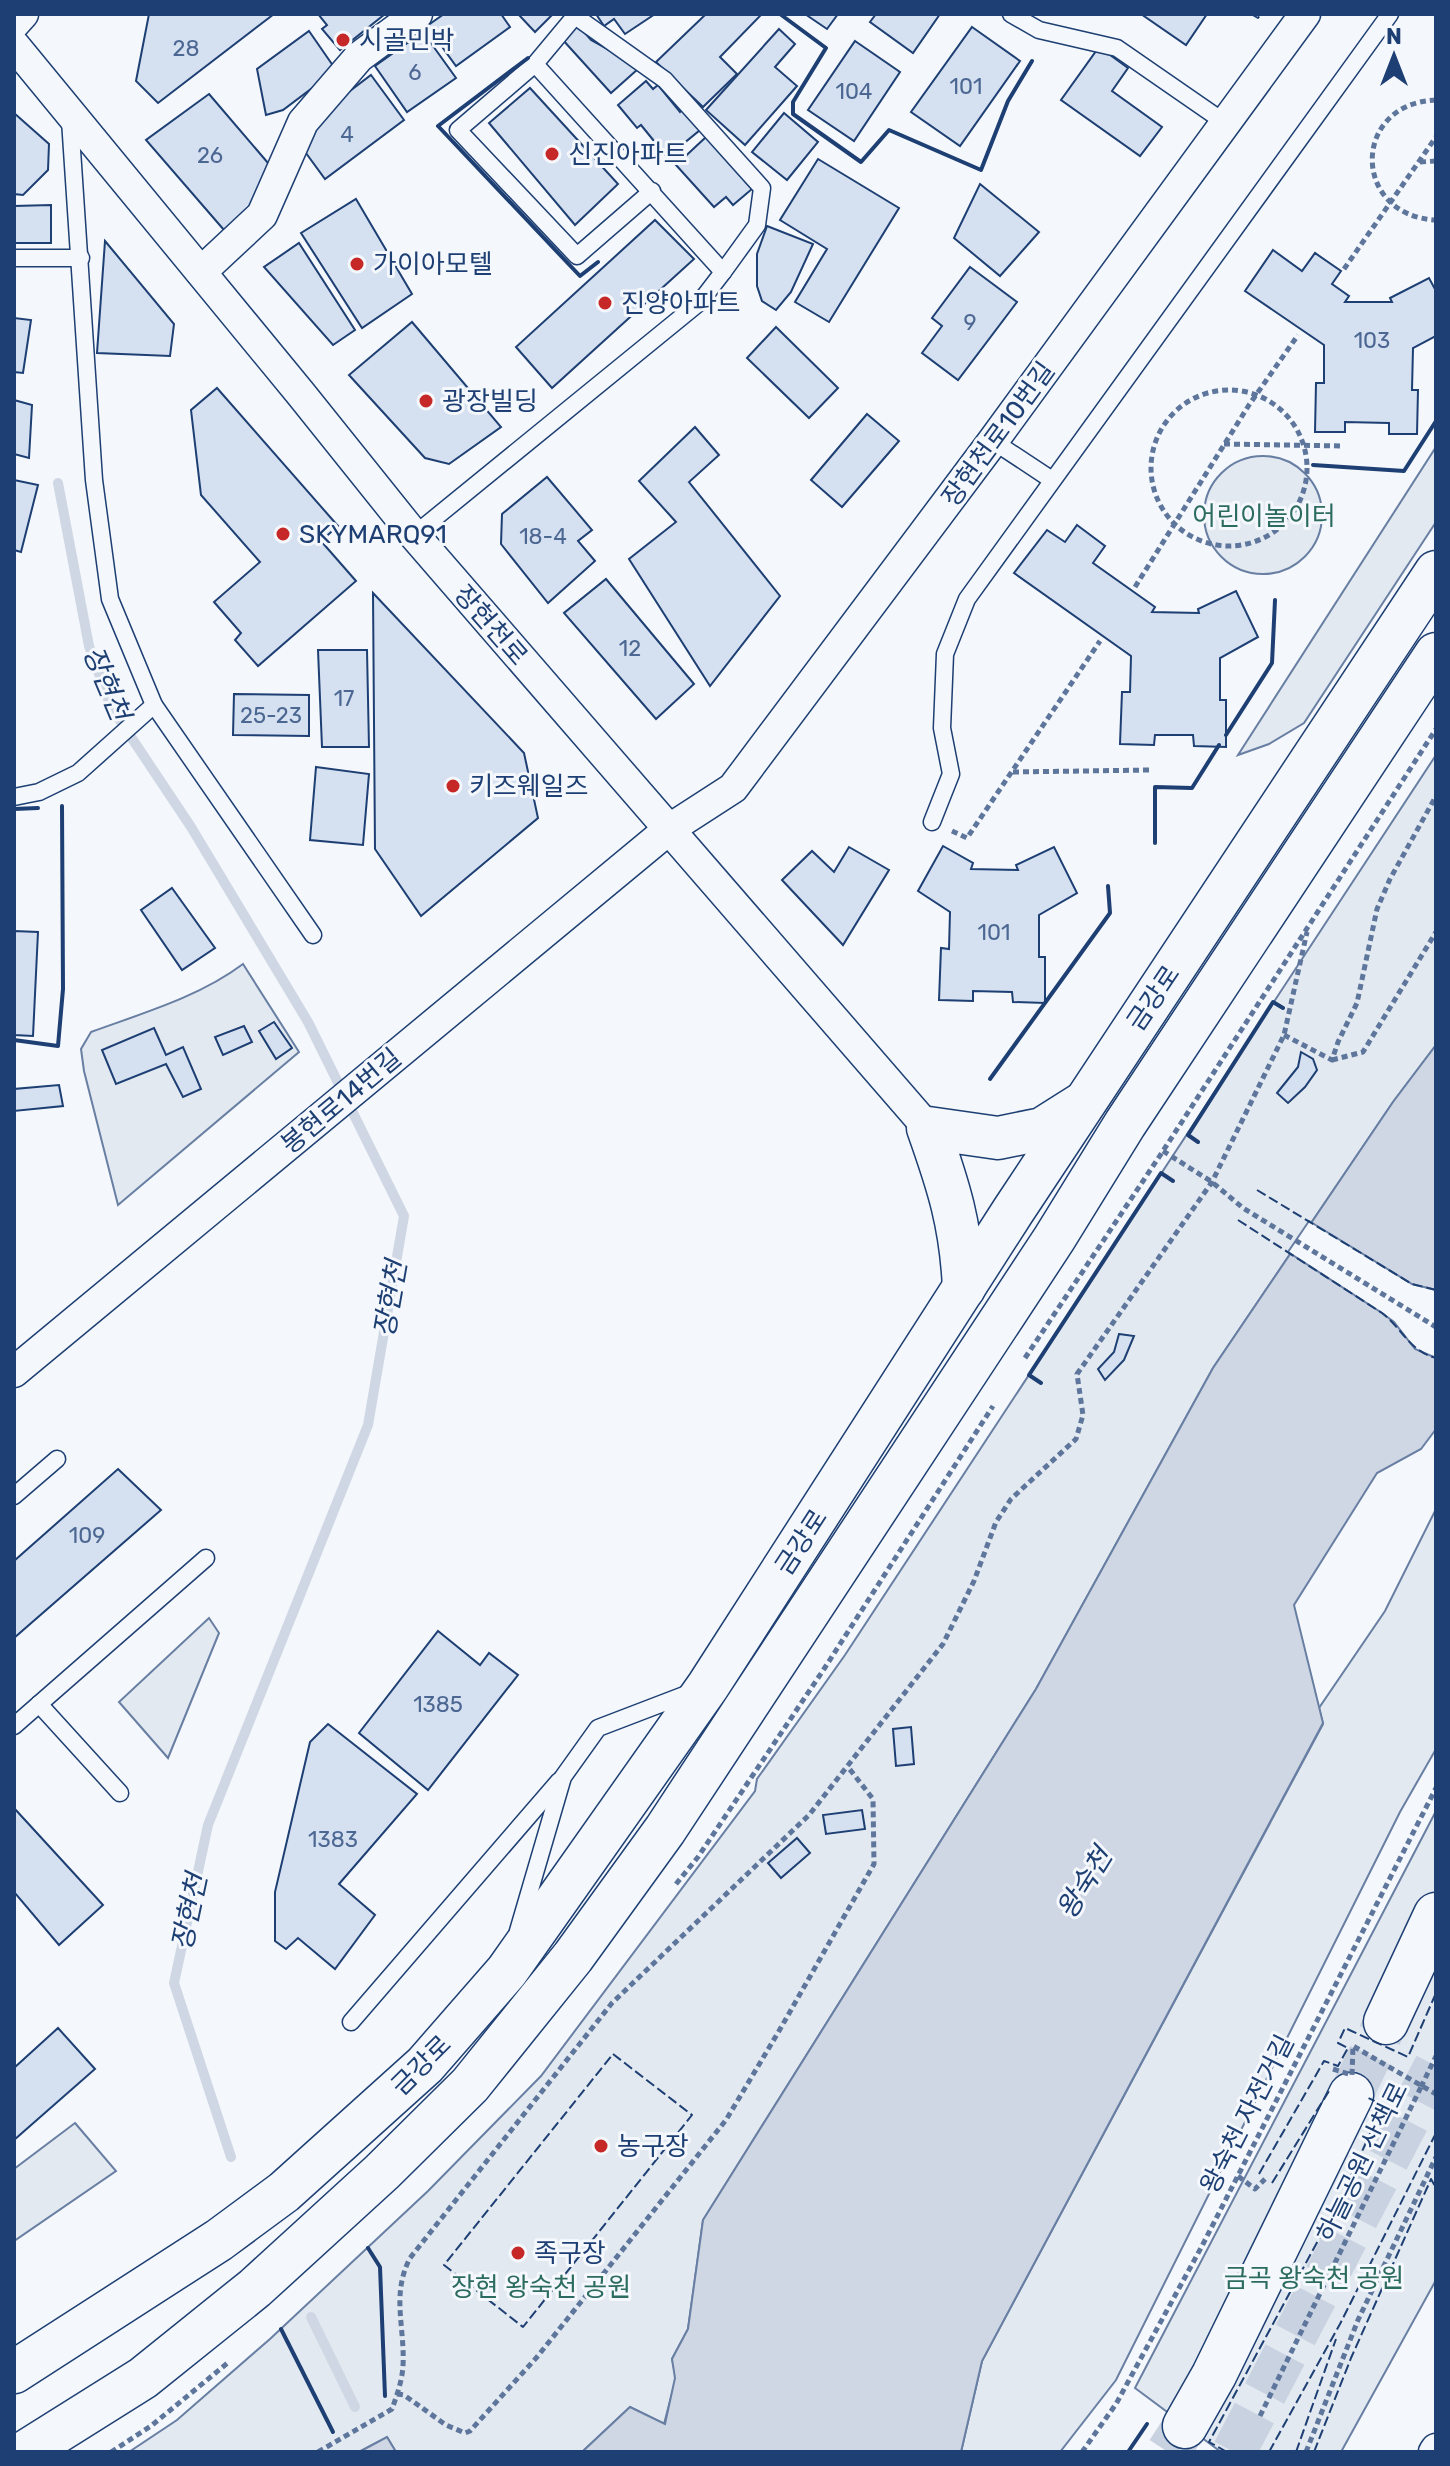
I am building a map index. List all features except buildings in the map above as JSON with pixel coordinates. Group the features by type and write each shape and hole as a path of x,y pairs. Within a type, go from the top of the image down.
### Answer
{"highway":[{"path":"1386,2022 1436,1915"},
{"path":"1185,2426 1214,2375 1342,2082"}],"main road":[{"name":"금강로","path":"14,2372 219,2240 284,2192 425,2065 507,1971 708,1686 1084,1103 1436,572"},
{"name":"금강로","path":"25,2452 143,2378 255,2288 382,2172 470,2085 573,1957 665,1830 1436,654"},
{"path":"964,1288 961,1242 951,1195 928,1128 998,1138 1042,1129 1084,1103"}],"street":[{"path":"14,24 23,14"},
{"path":"201,272 262,215 303,122 359,57 417,14"},
{"name":"장현천로10번길","path":"668,830 733,788 993,441 1305,14"},
{"name":"장현천로","path":"14,45 414,535 928,1128"},
{"name":"봉현로14번길","path":"14,1372 668,830"}],"lane":[{"path":"1011,14 1039,30 1117,48 1224,122"},
{"path":"932,822 951,774 942,728 945,654 967,599 1390,14"},
{"path":"414,535 700,302 757,225 762,188 665,80 574,15 535,64 458,130 577,256 652,191"},
{"path":"535,64 723,272"},
{"path":"69,110 94,480 110,599 154,705 313,935"},
{"path":"14,258 81,258"},
{"path":"993,441 1052,480"},
{"path":"14,797 39,792 78,773 154,705"},
{"path":"14,1496 57,1459"},
{"path":"14,1726 206,1558"},
{"path":"351,2022 563,1777 598,1728 708,1686"},
{"path":"39,1704 120,1793"},
{"path":"507,1971 563,1777"}],"path":[{"path":"1436,100 1420,101 1401,108 1386,121 1375,138 1371,157 1374,178 1382,195 1390,203 1415,218 1436,220"},
{"path":"1344,269 1436,137"},
{"path":"1419,162 1436,161"},
{"path":"1135,587 1224,444 1298,335"},
{"path":"1224,390 1256,395 1274,403 1293,421 1305,446 1308,470 1303,496 1290,518 1270,535 1247,544 1221,546 1196,539 1174,524 1160,504 1152,480 1152,454 1161,430 1177,409 1199,395 1224,390"},
{"path":"1224,444 1343,446"},
{"path":"932,822 967,838 1100,641"},
{"path":"1012,772 1151,770"},
{"path":"1332,1060 1357,1003 1377,909 1436,796"},
{"path":"318,2452 392,2409 403,2366 399,2291 402,2273 410,2258 612,2003 809,1815 943,1644 974,1581 996,1522 1011,1499 1076,1439 1083,1415 1077,1374 1212,1182 1284,1035 1309,927"},
{"path":"1284,1035 1332,1060 1363,1052 1436,932"},
{"path":"1163,1151 1212,1182 1243,1208 1436,1327"},
{"path":"397,2394 404,2395 452,2429 465,2433 537,2357 726,2120 874,1864 873,1799 848,1767"},
{"name":"왕숙천 자전거길","path":"1082,2452 1116,2404 1238,2176 1436,1788"},
{"path":"1342,2082 1352,2075 1353,2046 1436,2094"},
{"name":"하늘공원 산책로","path":"1260,2416 1436,2056"},
{"path":"1306,2452 1358,2320 1435,2162"},
{"path":"1238,2176 1255,2189 1263,2182"},
{"path":"111,2452 151,2426 240,2351"}],"green space":[{"path":"1436,447 1436,522 1304,723 1269,744 1238,755"},
{"name":"어린이놀이터","path":"1263,456 1285,461 1305,473 1317,493 1322,515 1317,537 1305,557 1285,569 1263,574 1241,569 1221,557 1209,537 1204,515 1209,493 1221,473 1241,461"},
{"name":"장현 왕숙천 공원","path":"1436,755 1436,1045 1393,1102 1213,1368 1036,1689 703,2220 688,2329 672,2359 676,2378 664,2424 630,2407 582,2452 396,2452 387,2437 359,2452 129,2452 177,2420 270,2339 428,2191 541,2076 755,1791 757,1779 845,1655"},
{"path":"243,964 299,1052 118,1205 81,1049 91,1032 189,995"},
{"path":"1436,1509 1436,1749 1400,1812 1116,2380 1060,2452 961,2452 982,2361 1323,1724 1319,1708 1385,1611"},
{"path":"209,1618 219,1633 168,1758 119,1702"},
{"name":"금곡 왕숙천 공원","path":"1436,1811 1436,2280 1341,2452 1221,2452 1135,2388"},
{"path":"75,2123 116,2171 14,2241 14,2169"}],"water":[{"name":"왕숙천","path":"1436,1045 1436,1429 1421,1449 1377,1473 1294,1605 1323,1723 982,2361 961,2452 582,2452 630,2407 665,2424 675,2378 672,2359 688,2329 703,2220 1036,1689 1213,1368 1393,1102"},
{"path":"387,2437 396,2452 359,2452"}],"pier":[{"path":"1309,1221 1412,1284 1436,1290 1436,1358 1415,1349 1394,1322 1382,1313 1288,1252"}],"waterway":[{"name":"장현천","path":"58,483 89,646 111,707 191,827 308,1022 404,1216 368,1425 208,1825 174,1983 231,2157"},
{"name":"장현천","path":"311,2317 355,2407"}],"tunnel":[{"path":"1351,2095 1386,2022"},
{"path":"1234,2452 1436,2066"},
{"path":"1168,2452 1185,2426"}],"fence":[{"path":"1251,14 1258,18 1261,14"},
{"path":"1257,1190 1412,1284 1436,1290"},
{"path":"1238,1220 1382,1313 1412,1345 1436,1358"},
{"path":"1259,2174 1324,2061 1338,2066 1348,2048 1338,2043 1345,2028 1408,2057 1436,1993"},
{"path":"613,2054 692,2115 523,2327 444,2265 613,2054"},
{"path":"1272,2183 1329,2091"},
{"path":"1227,2452 1209,2442 1340,2200 1383,2105 1366,2097"},
{"path":"1269,2452 1340,2324 1436,2133"},
{"path":"1314,2452 1351,2358 1431,2179 1436,2188"},
{"path":"1296,2452 1336,2339"}],"wall":[{"path":"780,14 826,48 793,102 793,114 861,162 889,130 981,170 1008,101 1032,61"},
{"path":"528,58 438,126 580,276 598,262"},
{"path":"1313,465 1404,471 1436,421"},
{"path":"1226,735 1272,663 1275,600"},
{"path":"1155,843 1155,787 1192,788 1219,745"},
{"path":"14,1040 58,1046 63,989 62,806"},
{"path":"14,809 38,808"},
{"path":"990,1079 1110,913 1108,886"},
{"path":"1198,1142 1188,1135 1273,1002 1283,1008"},
{"path":"1041,1383 1029,1375 1161,1173 1173,1181"},
{"path":"368,2248 380,2267 385,2396"},
{"path":"281,2329 333,2432"},
{"path":"1128,2452 1147,2424"}],"place":[{"name":"시골민박","path":"343,40"},
{"name":"신진아파트","path":"552,154"},
{"name":"가이아모텔","path":"357,264"},
{"name":"진양아파트","path":"605,303"},
{"name":"광장빌딩","path":"426,401"},
{"name":"SKYMARQ91","path":"283,534"},
{"name":"키즈웨일즈","path":"453,786"},
{"name":"농구장","path":"601,2146"},
{"name":"족구장","path":"518,2253"}]}
